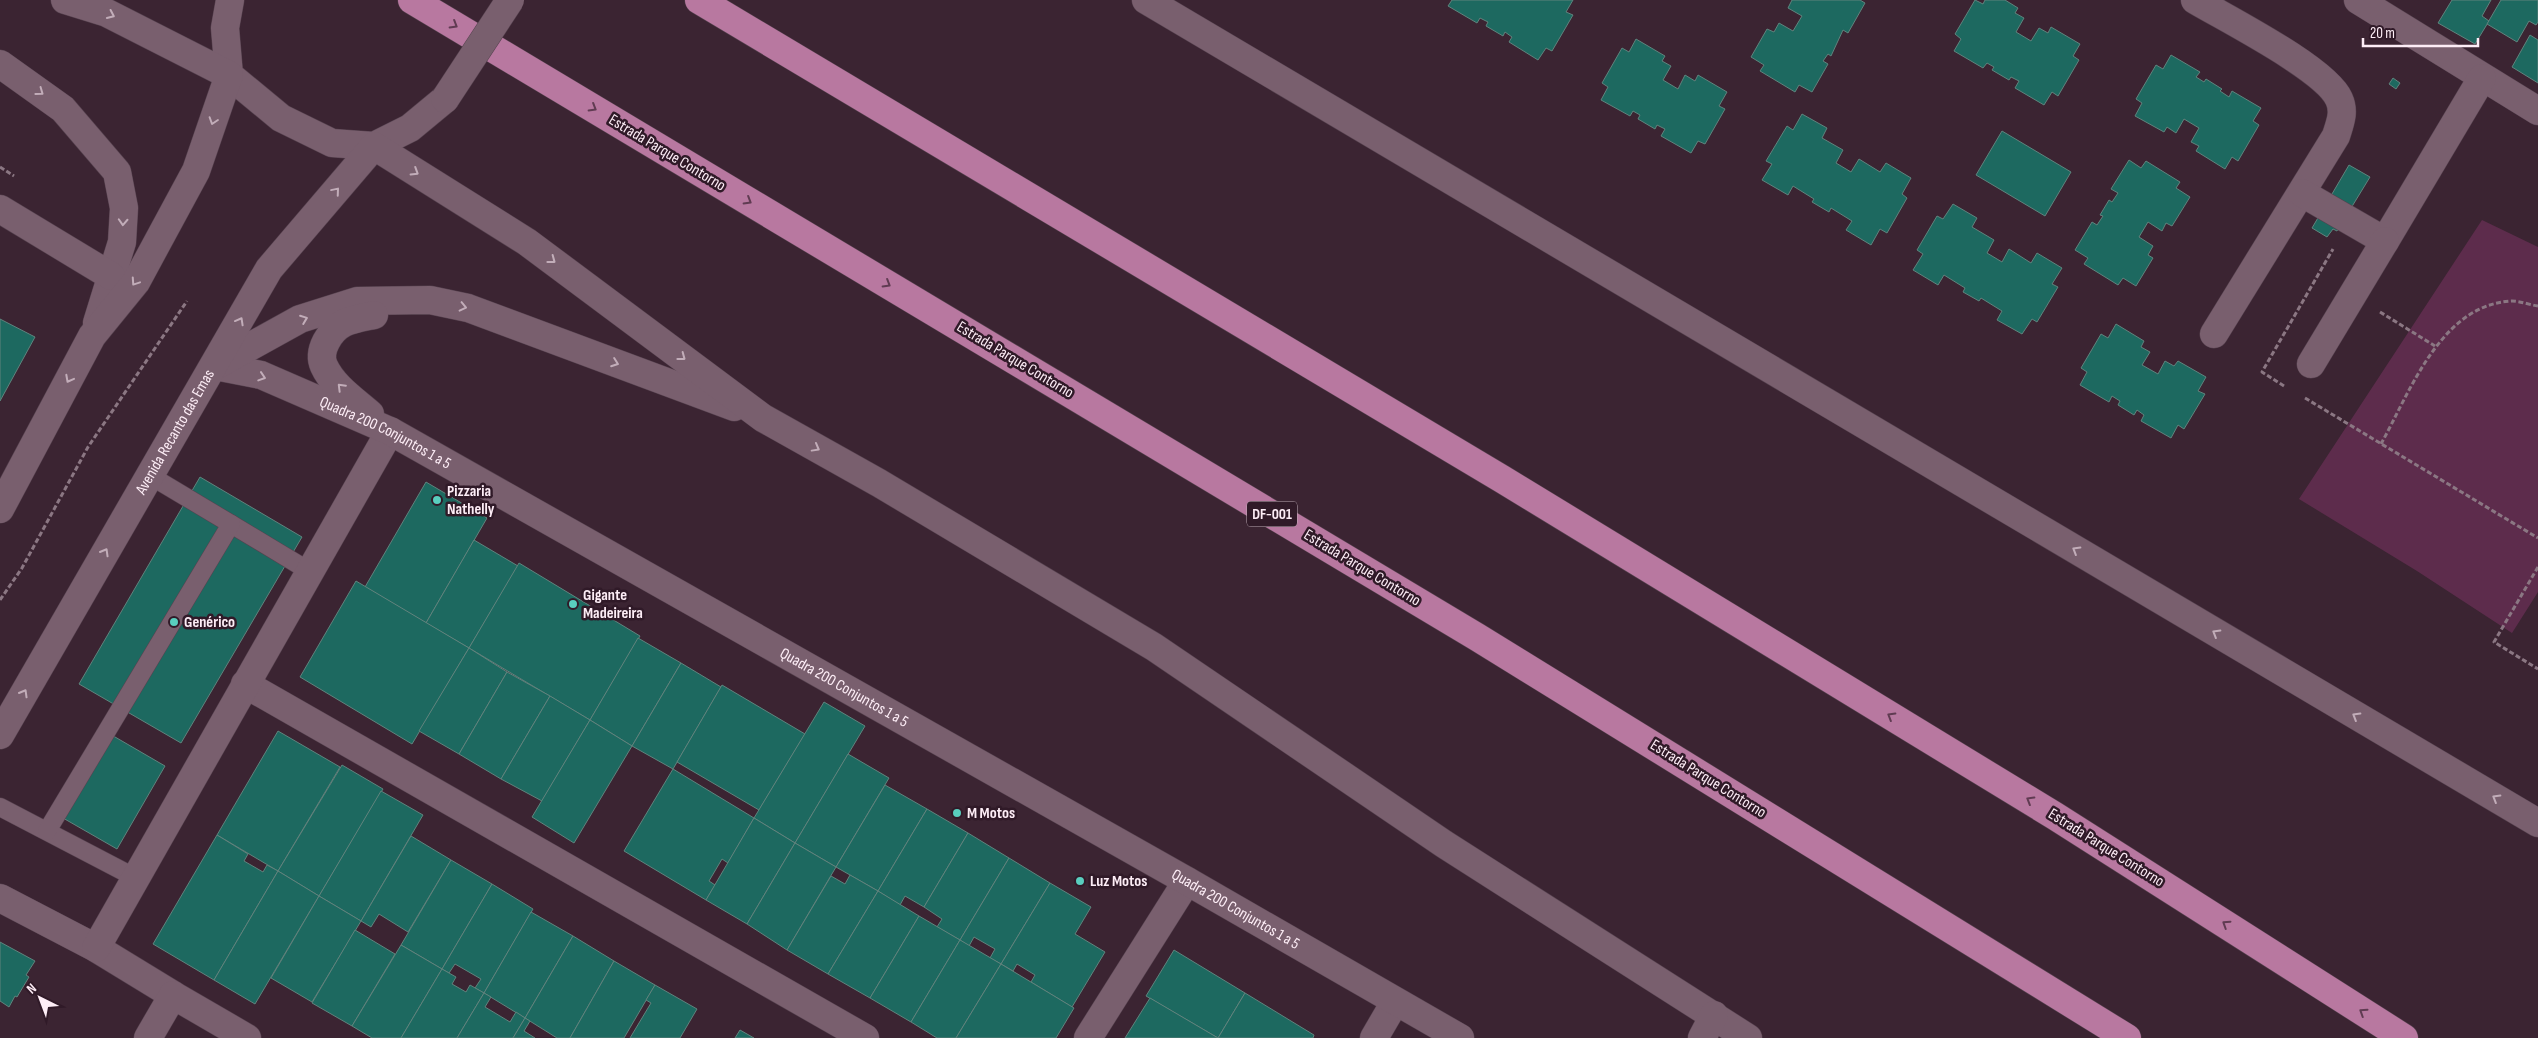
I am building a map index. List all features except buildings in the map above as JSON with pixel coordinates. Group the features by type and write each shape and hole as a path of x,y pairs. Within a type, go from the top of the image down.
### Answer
{"highway":[{"name":"Estrada Parque Contorno","path":"412,0 1477,636 2127,1038"},
{"name":"Estrada Parque Contorno","path":"699,0 1502,480 2047,810 2404,1038"}],"main road":[{"path":"65,0 107,13 229,75 281,118 323,139 332,143 374,146 527,242 763,418 879,484 1154,647 1444,844 1708,1027 1748,1038"},
{"path":"92,336 136,282 196,171 229,75 226,28 230,0"},
{"path":"374,146 410,128 446,99 510,0"},
{"path":"1146,0 2538,823"},
{"path":"2195,0 2305,65 2327,82 2339,98 2343,114 2336,136 2214,334"},
{"path":"2362,1 2482,78 2538,111"},
{"path":"0,64 63,109 117,172 124,208 122,242 92,336 0,509"},
{"path":"2310,364 2482,78"},
{"name":"Avenida Recanto das Emas","path":"0,735 149,475 215,366 269,268 374,146"},
{"path":"2302,193 2385,241"},
{"path":"0,209 111,276"},
{"path":"215,366 300,319 357,301 430,300 468,308 763,418"},
{"path":"96,948 390,431 332,378 323,364 322,353 327,341 334,331 344,323 404,310 430,300"},
{"name":"Quadra 200 Conjuntos 1 a 5","path":"215,366 261,375 390,431 1187,881 1460,1038"},
{"path":"245,684 865,1038"},
{"path":"1088,1038 1187,881"},
{"path":"0,898 96,948 247,1038"},
{"path":"148,1038 172,995"},
{"path":"1374,1038 1395,1002"}],"lane":[{"path":"149,475 309,571"},
{"path":"47,831 232,524"},
{"path":"0,807 136,878"}],"path":[{"path":"2287,388 2262,372 2349,221"},
{"path":"2352,295 2435,346"},
{"path":"0,600 22,568 88,447 187,301"},
{"path":"2381,444 2435,346 2453,326 2482,308 2512,301 2538,306"},
{"path":"2304,398 2538,538"},
{"path":"2538,567 2494,642 2538,669"}],"shaded area":[{"path":"2482,220 2538,247 2538,592 2512,633 2417,571 2299,499"}],"place":[{"name":"Pizzaria Nathelly","path":"437,500"},
{"name":"Gigante Madeireira","path":"573,604"},
{"name":"Genérico","path":"174,622"},
{"name":"M Motos","path":"957,813"},
{"name":"Luz Motos","path":"1080,881"}]}
